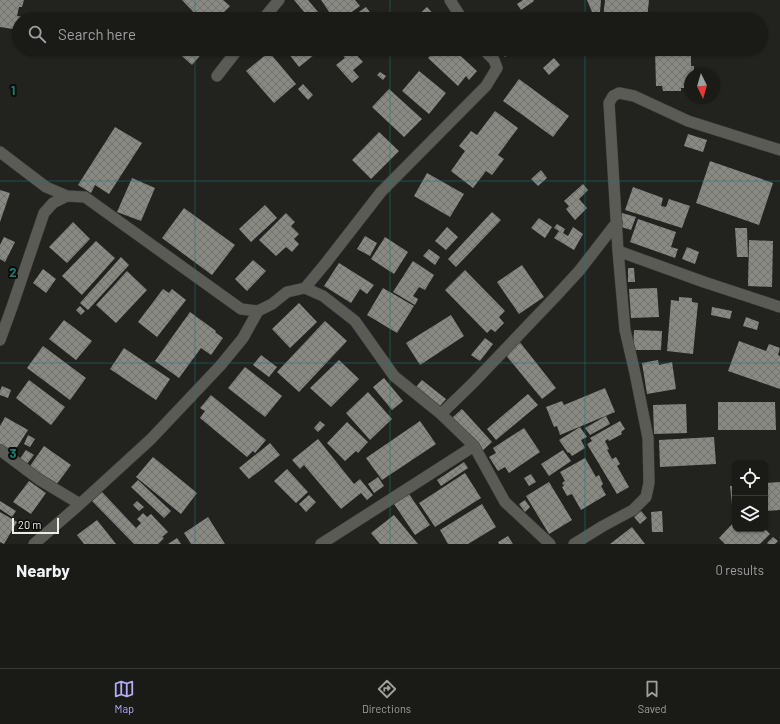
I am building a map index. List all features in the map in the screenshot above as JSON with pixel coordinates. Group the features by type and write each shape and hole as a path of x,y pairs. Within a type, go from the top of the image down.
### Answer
{"street":[{"path":"269,12 279,0"},
{"path":"450,0 458,12"},
{"path":"217,76 233,56"},
{"path":"0,152 46,187 67,196 85,197 241,309 258,311 272,304 288,292 305,288 381,192 486,86 497,68 494,60 490,56"},
{"path":"574,544 633,510 646,497 649,483 648,438 625,330 618,251 609,103 613,96 619,93 634,96 688,121 780,150"},
{"path":"0,340 44,213 53,203 67,196"},
{"path":"441,414 473,383 579,272 616,222"},
{"path":"618,251 704,282 780,307"},
{"path":"305,288 322,296 355,321 394,376 441,414 474,446 505,502 550,544"},
{"path":"34,544 151,439 220,366 243,338 258,311"},
{"path":"321,544 474,446"},
{"path":"0,450 40,480 80,504"}],"building":[{"path":"0,0 24,0 22,7 19,7 18,12 12,12 12,29 0,27"},
{"path":"182,0 223,0 230,6 224,12 193,12"},
{"path":"294,0 308,0 318,12 304,12"},
{"path":"321,0 355,0 360,6 352,12 329,12"},
{"path":"523,0 534,1 521,10 517,4"},
{"path":"587,0 601,0 600,12 592,12"},
{"path":"605,0 649,0 648,12 604,12"},
{"path":"366,7 370,12 359,12"},
{"path":"427,7 432,12 422,12"},
{"path":"182,56 200,56 192,65"},
{"path":"264,56 272,56 296,84 274,103 246,71"},
{"path":"290,56 313,56 299,67"},
{"path":"343,56 357,56 363,62 353,70 359,77 352,83 336,65 345,58"},
{"path":"430,56 461,56 477,71 469,80 466,76 458,86 428,58"},
{"path":"655,56 691,56 691,66 694,66 694,68 684,68 684,88 681,88 681,91 663,91 662,86 656,86"},
{"path":"554,58 560,65 549,75 543,68"},
{"path":"419,71 446,93 429,114 402,91"},
{"path":"380,72 386,76 383,80 377,75"},
{"path":"519,79 569,116 553,137 503,101"},
{"path":"303,84 313,95 308,100 298,89"},
{"path":"389,89 422,119 404,137 372,107"},
{"path":"495,111 518,128 498,155 504,159 492,175 486,171 473,188 451,171 465,151 459,146 471,131 477,135"},
{"path":"115,127 142,143 109,194 95,185 91,193 78,185"},
{"path":"379,132 399,151 371,179 352,160"},
{"path":"688,134 707,140 703,152 684,146"},
{"path":"710,161 773,183 759,225 696,203"},
{"path":"541,170 547,178 538,186 531,179"},
{"path":"427,173 464,194 450,217 414,196"},
{"path":"132,178 155,188 141,221 117,212"},
{"path":"583,184 588,190 579,199 587,208 575,220 566,209 569,206 564,201"},
{"path":"633,187 663,198 661,206 666,207 669,199 690,206 682,228 625,210"},
{"path":"0,190 10,193 0,222"},
{"path":"265,205 277,218 251,242 239,229"},
{"path":"184,208 235,245 212,275 162,238"},
{"path":"492,212 501,220 456,267 448,259"},
{"path":"286,213 295,222 291,226 299,234 294,239 299,244 292,252 286,247 276,256 259,240"},
{"path":"622,213 636,217 631,230 618,226"},
{"path":"539,218 552,227 545,238 531,228"},
{"path":"638,219 676,232 671,247 678,249 675,258 630,242"},
{"path":"73,222 90,239 67,263 49,247"},
{"path":"557,224 565,229 563,233 568,236 573,227 583,234 574,250 554,238 559,231 554,228"},
{"path":"447,227 458,237 446,250 435,241"},
{"path":"735,228 747,228 748,257 737,257"},
{"path":"365,236 377,243 370,256 357,249"},
{"path":"4,237 15,242 5,262 0,259 0,245"},
{"path":"385,237 408,252 394,274 371,259"},
{"path":"749,240 773,241 772,287 748,286"},
{"path":"96,241 115,258 82,295 62,276"},
{"path":"687,247 699,252 695,264 682,259"},
{"path":"429,249 440,257 435,265 423,256"},
{"path":"121,257 129,265 88,310 80,303"},
{"path":"253,260 266,271 247,291 235,279"},
{"path":"413,261 434,275 425,290 419,287 413,296 418,299 415,305 393,292"},
{"path":"339,263 374,285 367,294 360,289 351,303 324,286"},
{"path":"522,265 544,297 519,314 497,282"},
{"path":"628,268 634,268 635,282 628,282"},
{"path":"43,269 56,279 46,293 33,283"},
{"path":"465,270 505,311 499,317 504,323 495,332 491,329 487,333 445,290"},
{"path":"127,271 147,290 116,323 96,305"},
{"path":"383,288 414,306 397,333 367,315"},
{"path":"657,288 659,317 631,318 629,289"},
{"path":"163,289 169,293 172,289 186,300 157,337 138,322"},
{"path":"679,297 692,298 692,302 698,303 693,354 667,351 671,300 679,301"},
{"path":"299,303 317,322 290,348 272,329"},
{"path":"80,306 85,311 81,315 76,310"},
{"path":"712,307 732,311 730,319 711,315"},
{"path":"190,312 223,338 211,355 201,348 179,378 155,361"},
{"path":"451,315 464,336 420,365 406,343"},
{"path":"746,317 759,322 757,330 743,326"},
{"path":"64,320 92,341 76,360 49,339"},
{"path":"325,321 347,341 299,392 277,372"},
{"path":"634,330 662,331 661,350 633,350"},
{"path":"485,338 493,344 480,361 471,355"},
{"path":"519,341 556,388 542,399 504,353"},
{"path":"739,341 766,351 769,344 780,348 778,355 780,356 780,389 728,371"},
{"path":"43,346 86,378 70,400 27,368"},
{"path":"124,348 170,379 156,400 110,369"},
{"path":"261,355 277,367 269,377 253,365"},
{"path":"339,360 359,379 331,407 310,388"},
{"path":"658,360 659,365 672,362 676,389 647,394 642,363"},
{"path":"245,367 282,396 265,417 228,388"},
{"path":"384,378 403,401 392,410 373,387"},
{"path":"29,380 65,407 51,425 16,398"},
{"path":"422,380 446,399 439,407 415,388"},
{"path":"2,386 11,390 8,398 0,395"},
{"path":"605,388 615,412 560,435 557,426 554,427 546,407 562,401 564,405"},
{"path":"368,392 392,419 370,440 346,413"},
{"path":"528,394 538,405 496,440 487,429"},
{"path":"211,395 266,440 255,453 253,451 247,457 200,418 205,411 200,408"},
{"path":"718,402 775,402 776,430 718,430"},
{"path":"686,404 687,433 654,434 653,405"},
{"path":"462,409 492,442 482,451 452,418"},
{"path":"606,416 610,424 590,435 585,428"},
{"path":"5,417 28,430 14,452 0,444 0,426"},
{"path":"320,421 325,425 318,432 314,428"},
{"path":"420,421 436,444 382,480 366,458"},
{"path":"620,421 625,429 621,432 622,434 609,441 608,439 605,441 609,449 607,450 612,459 616,457 620,464 617,466 629,487 617,494 587,444 592,441 590,438"},
{"path":"347,422 368,442 358,453 356,451 345,461 327,443"},
{"path":"580,427 587,437 581,440 585,448 572,456 569,452 568,453 559,440"},
{"path":"524,428 540,452 509,473 505,467 498,471 489,457 496,453 493,448"},
{"path":"28,435 35,439 30,447 24,444"},
{"path":"714,437 716,464 660,467 659,440"},
{"path":"318,439 354,484 360,479 373,495 367,500 361,493 341,509 304,465 300,469 292,460"},
{"path":"270,443 280,455 249,479 239,468"},
{"path":"44,446 71,465 56,485 30,466"},
{"path":"26,450 34,455 26,465 19,460"},
{"path":"563,450 571,461 549,476 541,464"},
{"path":"153,457 197,493 181,514 136,477"},
{"path":"585,458 596,477 599,475 603,484 601,486 606,495 581,510 572,494 567,496 562,487 564,486 562,483 565,481 560,472"},
{"path":"464,462 468,468 441,486 437,480"},
{"path":"287,469 308,492 296,503 274,481"},
{"path":"465,473 481,498 435,527 419,503"},
{"path":"531,474 536,482 529,486 524,478"},
{"path":"378,477 384,486 374,493 368,484"},
{"path":"138,480 171,511 164,518 131,487"},
{"path":"29,481 46,493 31,514 13,502"},
{"path":"549,482 572,520 549,534 526,496"},
{"path":"780,482 780,510 768,511 768,483"},
{"path":"730,486 732,486 732,505"},
{"path":"102,492 136,528 141,523 137,519 143,513 147,517 151,514 168,532 162,537 164,538 158,544 134,544 92,501"},
{"path":"409,494 430,525 415,535 394,504"},
{"path":"309,495 316,502 306,512 299,504"},
{"path":"525,500 530,507 525,512 519,504"},
{"path":"0,501 16,511 12,517 0,509"},
{"path":"137,501 144,507 139,511 133,505"},
{"path":"482,504 496,527 468,544 448,544 440,530"},
{"path":"641,511 647,518 640,524 634,517"},
{"path":"662,511 663,532 652,532 651,512"},
{"path":"0,512 17,522 4,544 0,542"},
{"path":"394,515 418,544 380,544 371,533"},
{"path":"208,517 225,544 191,544 184,533"},
{"path":"97,520 116,544 84,544 77,535"},
{"path":"732,524 732,532 768,532 770,534 760,544 725,544 719,538"},
{"path":"632,527 645,544 610,544"},
{"path":"508,536 513,544 499,544 498,542"},
{"path":"773,537 778,541 775,544 768,544 767,543"},
{"path":"177,538 181,544 168,544"}]}
